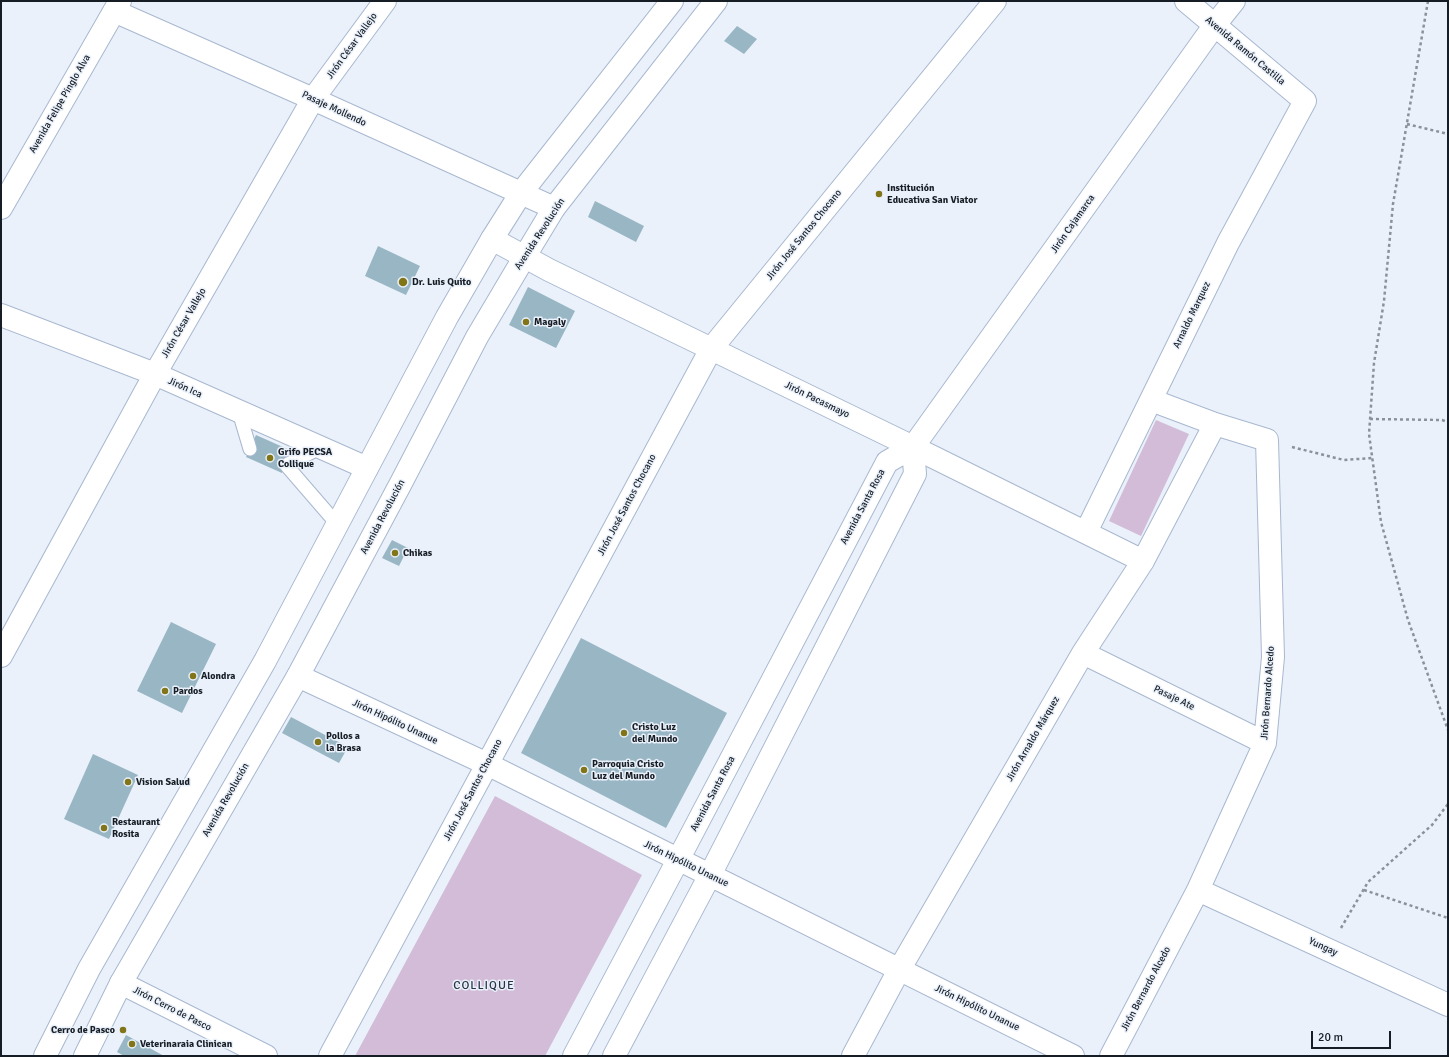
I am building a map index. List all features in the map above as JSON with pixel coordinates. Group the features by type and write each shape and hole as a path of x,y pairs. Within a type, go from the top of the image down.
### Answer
{"street":[{"name":"Jirón César Vallejo","path":"1,656 155,374 313,99 385,1"},
{"path":"45,1056 89,969 266,661 447,316 492,239 521,193 672,1"},
{"name":"Avenida Revolución","path":"84,1056 121,983 298,676 477,337 525,256 554,208 716,1"},
{"name":"Jirón José Santos Chocano","path":"330,1056 711,349 995,1"},
{"name":"Avenida Ramón Castilla","path":"1186,1 1305,101"},
{"name":"Jirón Cajamarca","path":"913,446 1214,26 1234,1"},
{"name":"Pasaje Mollendo","path":"117,6 313,99 478,175 554,208"},
{"name":"Avenida Felipe Pinglo Alva","path":"1,208 117,6"},
{"name":"Arnaldo Marquez","path":"1086,532 1228,243 1305,101"},
{"name":"Jirón Pacasmayo","path":"492,239 549,270 913,446 1143,561"},
{"name":"Jirón Ica","path":"1,315 155,374 367,468"},
{"path":"1151,400 1215,424 1267,440"},
{"name":"Jirón Arnaldo Márquez","path":"853,1056 899,970 1083,653 1143,561 1215,424"},
{"name":"Jirón Bernardo Alcedo","path":"1111,1056 1198,890 1265,743 1273,657 1267,440"},
{"path":"614,1056 710,875 915,474 913,446"},
{"name":"Avenida Santa Rosa","path":"574,1056 887,462 913,446"},
{"name":"Pasaje Ate","path":"1083,653 1265,743"},
{"name":"Jirón Hipólito Unanue","path":"298,676 486,764 1073,1056"},
{"name":"Yungay","path":"1198,890 1448,1005"},
{"name":"Jirón Cerro de Pasco","path":"121,983 266,1056"}],"lane":[{"path":"239,412 250,449"},
{"path":"320,448 286,465 337,524"}],"path":[{"path":"1428,1 1393,204 1384,301 1374,363 1369,434 1381,522 1408,620 1448,730"},
{"path":"1407,124 1448,134"},
{"path":"1370,419 1442,420 1448,422"},
{"path":"1267,440 1344,460 1372,458"},
{"path":"1328,950 1368,882 1432,825 1448,804"},
{"path":"1364,890 1448,918"}],"shaded area":[{"path":"1156,420 1189,434 1141,536 1109,521"},
{"path":"495,796 642,875 545,1056 355,1056"}],"building":[{"path":"737,26 757,39 744,54 724,41"},
{"path":"595,201 644,226 636,242 588,217"},
{"path":"378,246 420,266 406,295 365,276"},
{"path":"528,287 575,311 556,348 509,325"},
{"path":"256,435 292,451 282,473 246,457"},
{"name":"Chikas","path":"392,540 408,548 399,566 382,558"},
{"path":"171,622 216,644 182,713 137,691"},
{"name":"Cristo Luz del Mundo","path":"581,638 727,713 666,828 521,753"},
{"path":"291,717 348,747 339,763 282,733"},
{"path":"93,754 138,775 109,839 64,819"},
{"name":"Veterinaraia Clinican","path":"126,1035 164,1056 124,1056 117,1052"}],"place":[{"name":"Institución Educativa San Viator","path":"879,194"},
{"name":"Dr. Luis Quito","path":"403,282"},
{"name":"Magaly","path":"526,322"},
{"name":"Grifo PECSA Collique","path":"270,458"},
{"name":"Chikas","path":"395,553"},
{"name":"Alondra","path":"193,676"},
{"name":"Pardos","path":"165,691"},
{"name":"Cristo Luz del Mundo","path":"624,733"},
{"name":"Pollos a la Brasa","path":"318,742"},
{"name":"Parroquia Cristo Luz del Mundo","path":"584,770"},
{"name":"Vision Salud","path":"128,782"},
{"name":"Restaurant Rosita","path":"104,828"},
{"name":"Cerro de Pasco","path":"123,1030"},
{"name":"Veterinaraia Clinican","path":"132,1044"}],"district":[{"name":"COLLIQUE","path":"484,986"}]}
